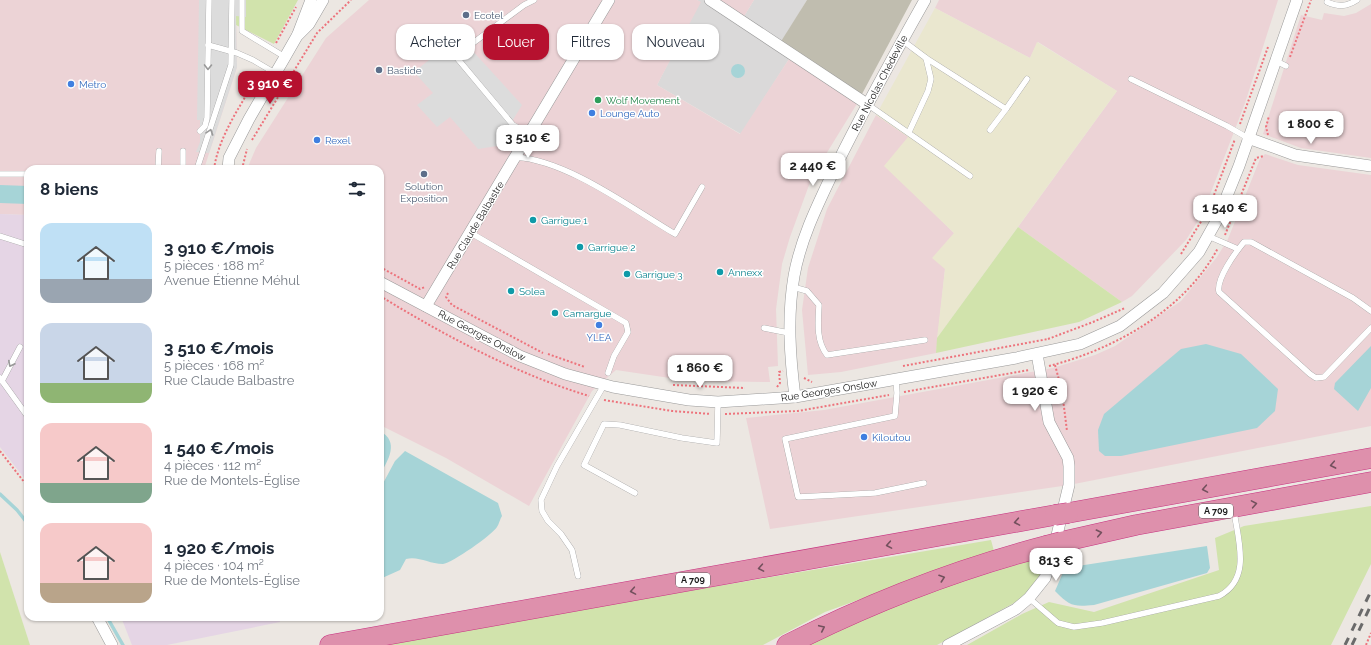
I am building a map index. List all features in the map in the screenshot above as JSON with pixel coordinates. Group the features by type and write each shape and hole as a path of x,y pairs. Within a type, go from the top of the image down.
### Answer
{"highway":[{"name":"A 709","path":"330,645 1371,458"},
{"name":"A 709","path":"787,645 845,617 918,587 987,563 1054,544 1136,525 1371,482"}],"street":[{"path":"228,165 229,158 284,56 297,36 311,0"},
{"path":"297,36 309,24 323,0"},
{"name":"Rue Claude Balbastre","path":"426,306 471,234 608,0"},
{"path":"710,0 866,104"},
{"name":"Rue Nicolas Chédeville","path":"795,398 789,333 792,287 813,212 866,104 925,0"},
{"name":"Rue Georges Onslow","path":"384,284 520,356 565,374 604,385 690,400 718,402 795,398 1037,354 1080,344 1120,326 1163,293 1199,252 1218,218 1236,174 1297,0"},
{"path":"1248,138 1272,148 1295,155 1371,166"},
{"path":"948,645 1016,609 1029,598 1045,578 1068,485 1068,458 1049,422 1037,354"},
{"path":"99,621 112,645"}],"lane":[{"path":"200,131 205,126 207,118 209,0"},
{"path":"198,165 231,65 232,0"},
{"path":"242,0 242,31 284,56"},
{"path":"475,42 524,5 534,0"},
{"path":"1327,2 1335,6 1342,6 1356,0"},
{"path":"902,40 926,58 1006,109"},
{"path":"208,45 231,51 253,60 275,73"},
{"path":"909,132 928,91 931,79 926,58"},
{"path":"459,60 512,124 529,134"},
{"path":"1276,61 1286,66"},
{"path":"990,130 1027,79"},
{"path":"1131,80 1248,138"},
{"path":"866,104 909,132 970,176"},
{"path":"158,151 158,165"},
{"path":"183,151 183,165"},
{"path":"515,157 538,160 581,178 675,234 702,187"},
{"path":"0,174 24,174"},
{"path":"471,234 626,323 628,332 614,356 608,373"},
{"path":"0,236 24,244"},
{"path":"1208,236 1238,249"},
{"path":"1371,311 1353,298 1251,242 1244,242 1238,249 1218,284 1219,292 1316,378 1324,377 1371,328"},
{"path":"792,287 807,291 819,305 818,324 821,347 827,355 925,340"},
{"path":"764,328 789,333"},
{"path":"20,347 1,380 24,411"},
{"path":"896,379 897,393 895,416 785,439 798,497 875,493 924,483"},
{"path":"578,576 572,550 562,534 548,521 542,511 541,500 557,466 604,385"},
{"path":"635,492 584,465 604,424 620,425 682,438 717,442 718,402"},
{"path":"1029,598 1058,623 1074,627 1102,623 1219,596 1232,588 1240,571 1240,550 1233,508"}],"path":[{"path":"272,50 299,0"},
{"path":"251,141 317,33 351,0"},
{"path":"1286,66 1311,0"},
{"path":"1180,256 1210,207 1269,45"},
{"path":"215,165 216,156 226,133 263,66"},
{"path":"384,298 436,330 530,375 597,398 672,411 718,414 798,411 1039,369 1091,354 1124,338 1151,320 1173,302 1195,280 1221,242 1239,204 1256,158 1263,156 1269,158 1275,139 1268,135 1266,127 1270,114"},
{"path":"243,165 247,148"},
{"path":"384,269 420,289 429,286"},
{"path":"1048,339 1093,322 1130,305"},
{"path":"0,451 24,482"},
{"path":"1366,645 1371,633"}],"shaded area":[{"path":"0,0 246,0 246,17 236,16 237,67 205,165 24,165 24,215 0,214"},
{"path":"199,0 246,0 246,17 236,16 237,67 209,153 196,152 200,142 200,120 197,120"},
{"path":"369,0 697,0 701,2 689,24 632,24 632,60 670,60 657,85 740,134 789,59 858,102 812,177 790,237 782,264 776,309 778,366 768,367 770,382 690,381 616,370 592,391 529,506 446,458 384,427 384,165 249,165 256,148 326,38"},
{"path":"697,0 716,0 743,18 754,0 807,0 781,43 789,59 741,134 657,85 670,60 719,60 719,24 689,24 700,2"},
{"path":"716,0 754,0 743,18"},
{"path":"807,0 912,0 862,94 780,43"},
{"path":"939,0 1278,0 1245,103 1203,213 1186,240 1132,296 1122,302 1018,227 1117,91 1038,42 1030,58 935,8"},
{"path":"1371,4 1371,158 1301,148 1263,134 1301,15 1322,20 1324,13 1344,16 1356,13"},
{"path":"935,8 1030,58 1037,42 1117,91 937,338 945,269 932,258 954,233 884,166 908,137 876,115"},
{"path":"475,54 522,105 497,146 478,149 450,117 437,127 417,105 433,93 414,72 429,60 475,60"},
{"path":"876,115 909,137 885,166 954,233 945,269 936,353 841,372 808,375 802,310 808,268 827,209"},
{"path":"1265,154 1298,165 1371,175 1371,426 1069,485 770,529 746,418 824,410 1053,368 1095,355 1115,346 1181,301 1217,257 1228,239 1260,159"},
{"path":"0,214 24,215 24,478 0,447"},
{"path":"123,621 280,622 167,645 132,645"}],"green space":[{"path":"246,0 298,0 274,44 236,25 236,16 246,16"},
{"path":"1018,227 1122,302 1079,322 936,353 937,338"},
{"path":"1371,506 1371,564 1331,645 967,645 1022,614 1049,602 1094,612 1219,570 1215,538 1244,526"},
{"path":"991,540 994,551 825,612 763,645 386,645 599,606"},
{"path":"0,552 30,645 0,645"},
{"path":"1045,556 1043,570 1025,597 937,645 804,645 928,592"}],"water":[{"path":"738,64 743,66 745,71 743,76 738,78 733,76 731,71 733,66"},
{"path":"0,185 24,186 24,204 0,203"},
{"path":"1206,344 1241,354 1278,389 1275,411 1257,428 1121,456 1105,456 1099,451 1098,430 1104,414 1181,349"},
{"path":"1371,346 1371,388 1358,411 1334,389 1335,383"},
{"path":"384,434 390,440 391,446 384,467"},
{"path":"405,451 498,503 502,516 497,527 480,542 448,562 438,564 411,558 406,559 400,570 384,577 384,482 395,461"},
{"path":"1207,546 1210,568 1207,573 1094,605 1081,606 1068,603 1055,591 1065,568"}],"waterway":[{"path":"0,494 24,519"},
{"path":"109,621 123,645"}],"railway":[{"path":"1345,645 1371,591"},
{"path":"1352,645 1371,605"}],"place":[{"name":"Ecotel","path":"466,15"},
{"name":"Bastide","path":"379,70"},
{"name":"Metro","path":"71,84"},
{"name":"Wolf Movement","path":"598,100"},
{"name":"Lounge Auto","path":"592,113"},
{"name":"Rexel","path":"317,140"},
{"name":"Solution Exposition","path":"424,174"},
{"name":"Garrigue 1","path":"533,220"},
{"name":"Garrigue 2","path":"580,247"},
{"name":"Annexx","path":"720,272"},
{"name":"Garrigue 3","path":"627,274"},
{"name":"Solea","path":"511,291"},
{"name":"Camargue","path":"555,313"},
{"name":"YLEA","path":"599,325"},
{"name":"Kiloutou","path":"864,437"}]}
